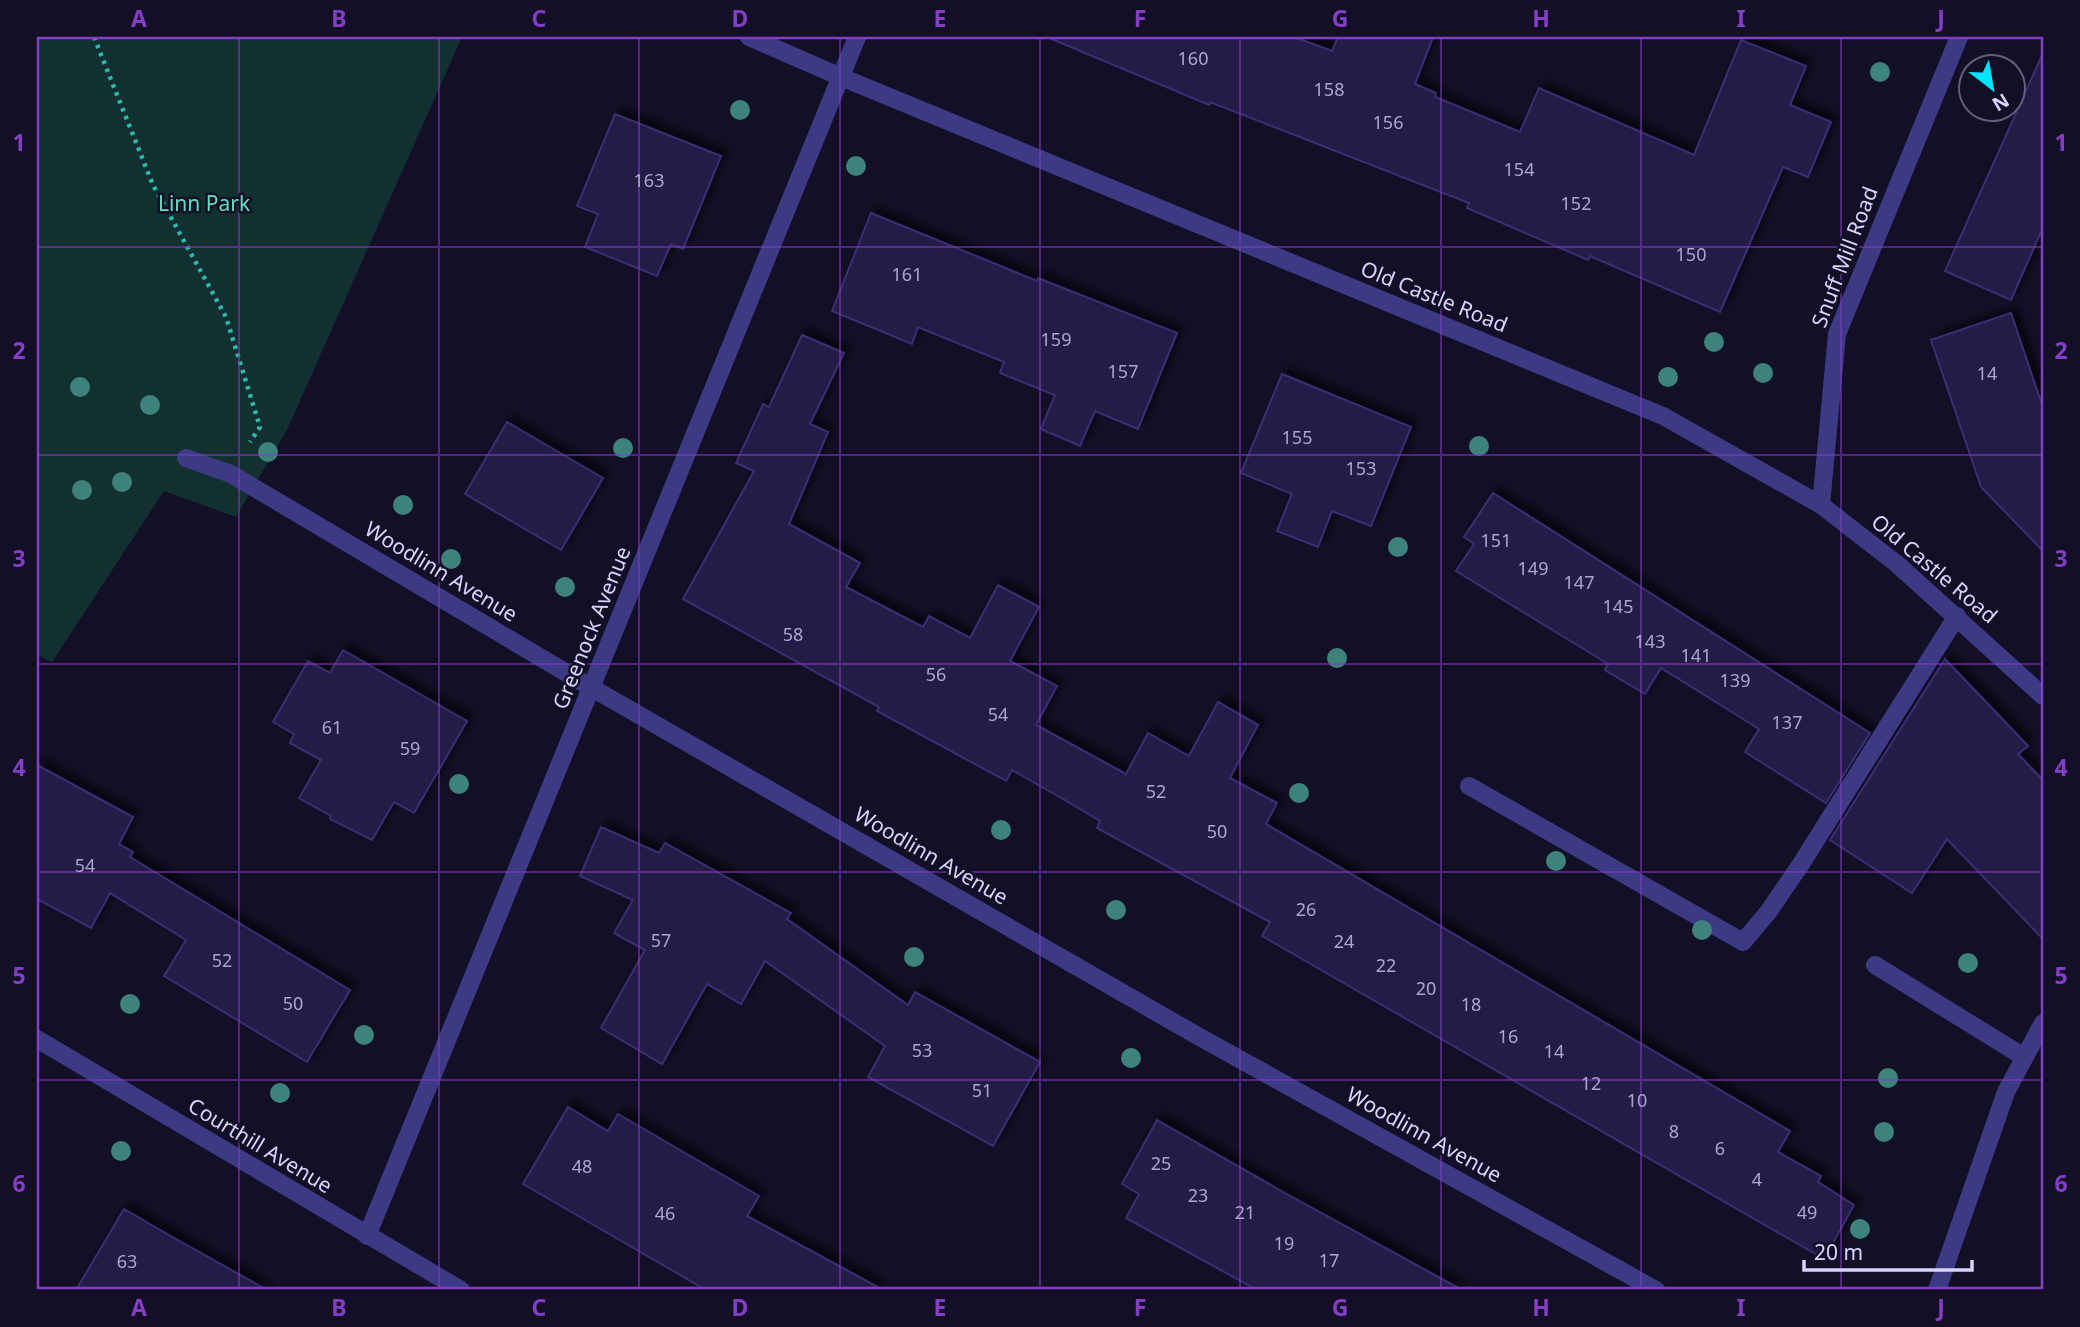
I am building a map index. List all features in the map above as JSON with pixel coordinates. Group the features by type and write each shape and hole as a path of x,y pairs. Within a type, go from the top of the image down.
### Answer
{"street":[{"name":"Old Castle Road","path":"749,37 1663,416 1821,505 1897,565 2043,696"},
{"name":"Greenock Avenue","path":"367,1236 857,37"},
{"name":"Snuff Mill Road","path":"1821,505 1838,334 1959,37"},
{"name":"Woodlinn Avenue","path":"186,458 231,474 592,688 1196,1035 1657,1290"},
{"path":"1469,786 1744,942 1801,864 1957,617"},
{"path":"1875,965 2024,1057"},
{"path":"1937,1290 1999,1109 2043,1023"},
{"name":"Courthill Avenue","path":"37,1039 461,1290"}],"path":[{"path":"94,37 153,185 226,317 260,427 231,474"}],"green space":[{"name":"Linn Park","path":"37,37 462,37 287,430 236,517 164,491 52,662 37,655"}],"building":[{"path":"1047,37 1294,37 1332,51 1338,37 1433,37 1415,84 1436,93 1435,97 1520,132 1539,88 1694,155 1741,40 1806,66 1790,105 1831,122 1808,177 1783,167 1720,312 1590,256 1588,260 1467,208 1469,203 1210,102 1209,105"},
{"path":"2043,53 2043,227 2011,300 1945,271 2012,122 2028,122 2028,86"},
{"path":"615,114 721,156 683,249 671,244 657,276 585,247 598,214 577,206"},
{"path":"871,213 1037,281 1038,278 1177,333 1138,429 1095,411 1080,446 1041,429 1055,395 1000,373 1004,362 918,327 912,344 832,311"},
{"path":"2011,313 2043,408 2043,551 1981,487 1931,340"},
{"path":"802,335 844,353 810,424 828,432 789,524 860,563 846,587 923,627 929,616 970,638 998,585 1039,607 1010,661 1057,686 1036,725 1126,774 1148,733 1189,756 1218,702 1258,725 1230,778 1277,803 1266,824 1790,1131 1778,1152 1821,1176 1818,1182 1854,1205 1824,1259 1262,936 1270,922 1097,828 1100,821 1063,799 1012,770 1006,781 877,711 879,707 683,599 754,471 736,463 763,404 769,407"},
{"path":"1282,374 1411,427 1371,526 1332,511 1318,547 1277,531 1292,494 1241,473"},
{"path":"507,422 603,478 561,550 465,494"},
{"path":"1493,493 1870,733 1826,803 1745,752 1759,729 1661,668 1645,694 1605,670 1608,664 1456,571 1474,544 1464,537"},
{"path":"343,650 467,721 414,813 394,802 372,840 330,819 331,816 299,798 321,760 290,743 294,734 273,722 308,661 330,673"},
{"path":"1945,659 2028,746 2018,754 2043,780 2043,939 1947,839 1912,893 1830,840"},
{"path":"37,765 133,817 119,844 133,852 130,857 350,990 307,1062 164,976 186,940 110,893 91,928 37,899"},
{"path":"601,827 659,853 665,843 791,913 787,919 908,1005 915,992 1040,1062 993,1146 868,1077 885,1046 765,961 741,1004 707,984 662,1064 601,1028 645,950 614,933 633,900 580,876"},
{"path":"568,1107 608,1131 618,1114 759,1196 747,1216 883,1290 706,1290 523,1184"},
{"path":"1157,1120 1462,1290 1257,1290 1126,1218 1139,1194 1122,1184"},
{"path":"124,1209 174,1238 267,1290 76,1290"}]}
